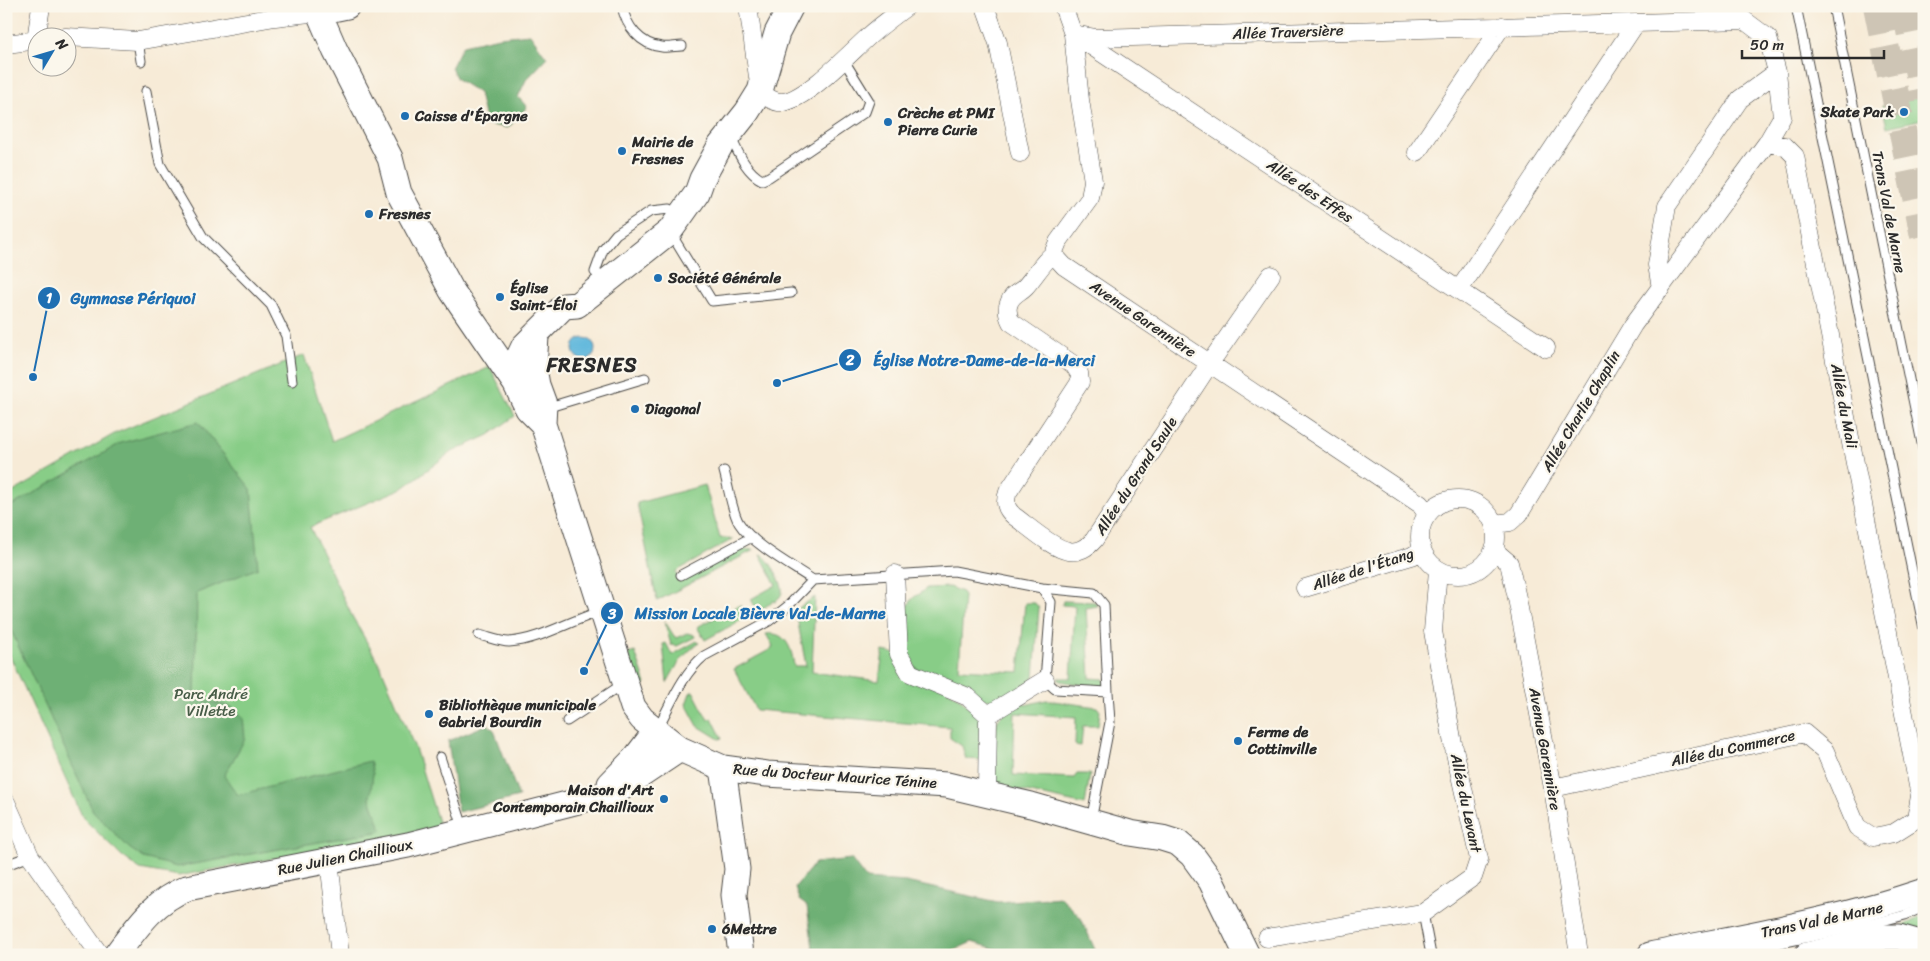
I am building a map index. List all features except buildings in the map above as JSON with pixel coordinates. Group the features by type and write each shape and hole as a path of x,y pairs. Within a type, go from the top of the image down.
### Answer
{"street":[{"path":"38,28 41,6"},
{"path":"78,37 138,41 317,9 347,6"},
{"path":"748,6 760,91 775,101 784,102 792,100 805,92 869,36 907,6"},
{"path":"543,417 544,404 537,385 534,369 519,358 549,319 564,306 577,305 670,220 682,195 702,179 728,134 747,112 760,91 777,33 791,6"},
{"path":"985,6 998,43 1020,153"},
{"path":"1053,254 1058,242 1090,198 1093,181 1080,100 1074,34 1065,16 1063,6"},
{"name":"Rue du Docteur Maurice Ténine","path":"317,9 390,158 399,193 452,291 519,358 528,409 543,417 637,714 680,749 723,768 767,774 947,785 1178,843 1192,855 1211,881 1247,955"},
{"name":"Allée Traversière","path":"1074,34 1096,38 1744,20 1768,38 1777,72"},
{"path":"1459,290 1636,23"},
{"path":"1417,152 1502,26"},
{"name":"Allée des Effes","path":"1074,34 1546,348"},
{"path":"6,44 28,41"},
{"path":"1660,288 1657,265 1667,206 1740,99 1777,72 1782,117 1767,143"},
{"name":"Allée Charlie Chaplin","path":"1495,524 1510,522 1519,514 1634,325 1767,143"},
{"name":"Allée du Mali","path":"1767,143 1785,146 1795,156 1920,796"},
{"path":"564,306 566,294 670,220"},
{"name":"Avenue Garennière","path":"1053,254 1064,266 1420,504 1427,514"},
{"name":"Allée du Grand Saule","path":"1053,254 1045,260 1024,288 1015,293 1009,303 1008,316 1011,322 1074,365 1079,373 1080,382 1008,492 1005,500 1008,510 1057,547 1069,552 1088,546 1094,540 1271,275"},
{"path":"1455,498 1472,501 1486,510 1495,524 1497,537 1495,551 1488,562 1477,571 1464,576 1451,575 1438,570 1422,550 1419,538 1421,525 1427,514 1440,503 1455,498"},
{"name":"Allée de l'Étang","path":"1305,588 1412,556 1422,550"},
{"name":"Avenue Garennière","path":"1495,551 1509,563 1553,788 1580,955"},
{"name":"Allée du Levant","path":"1267,938 1423,913 1472,876 1478,859 1453,744 1433,631 1438,570"},
{"path":"895,574 899,654 910,673 968,697 988,715 987,794"},
{"path":"988,715 1045,680"},
{"path":"598,796 636,757 656,731"},
{"name":"Allée du Commerce","path":"1553,788 1804,733 1826,751 1858,827 1873,837 1894,834 1916,819 1920,796"},
{"name":"Rue Julien Chaillioux","path":"116,955 145,916 171,894 196,886 408,846 598,796 620,789 680,749"},
{"path":"723,768 737,869 734,895 741,955"},
{"path":"6,802 30,856 100,955"},
{"path":"329,860 340,955"},
{"path":"1650,955 1844,915 1883,905 1924,891"},
{"path":"1807,955 1885,937 1899,937 1924,944"}],"lane":[{"path":"622,6 627,23 633,31 650,44 663,48 682,46"},
{"path":"1796,6 1924,629"},
{"name":"Trans Val de Marne","path":"1834,6 1924,454"},
{"path":"138,41 141,61"},
{"path":"728,134 739,154 755,176 762,180 769,177 865,112 869,101 843,60"},
{"path":"146,91 160,164 203,237 271,305 286,336 292,381"},
{"path":"670,220 712,301 791,293"},
{"path":"543,417 645,378"},
{"path":"724,471 738,522 752,537 813,580 954,571 1042,588 1094,593 1104,605 1110,722 1091,822"},
{"path":"681,575 752,537"},
{"path":"656,731 688,672 695,663 704,656 769,621 788,606 813,580"},
{"path":"1042,588 1050,602 1045,680 1055,689 1108,692"},
{"path":"478,635 507,642 533,638 603,610"},
{"path":"567,721 626,682"},
{"path":"440,757 464,830"},
{"path":"6,865 30,856"},
{"name":"Trans Val de Marne","path":"1724,955 1871,924 1924,908"},
{"path":"1423,913 1430,955"}],"green space":[{"path":"530,34 547,58 526,80 518,97 527,107 508,128 486,124 479,93 457,79 451,68 463,45 499,37"},
{"name":"Skate Park","path":"1924,96 1924,119 1887,127 1882,105"},
{"name":"Parc André Villette","path":"304,355 332,441 490,367 515,416 489,435 450,453 403,488 310,527 352,616 381,667 415,748 440,828 178,876 140,869 122,856 83,818 6,647 6,496 116,433"},
{"path":"198,422 251,489 258,568 197,593 195,698 232,707 243,717 245,739 224,776 238,795 370,761 373,774 370,798 382,831 177,867 144,858 129,848 93,811 6,619 6,509 121,443"},
{"path":"705,485 720,538 733,539 675,572 680,581 740,549 754,550 657,601 637,503"},
{"path":"760,554 775,571 781,583 782,592 775,602 773,601 758,612 751,599 776,585"},
{"path":"949,587 962,592 964,596 959,669 1019,672 1025,603 1035,603 1039,608 1034,678 1010,696 992,700 979,699 917,671 905,649 906,608 913,598 927,588"},
{"path":"815,597 812,672 879,681 883,651 893,653 957,696 978,716 984,725 981,760 966,759 962,746 950,738 950,727 756,710 734,669 771,649 773,646 766,634 779,635 784,639 790,648 794,666 806,666 796,612 801,606"},
{"path":"1063,601 1095,602 1098,606 1086,608 1090,678 1104,679 1105,685 1101,688 1060,681 1058,678 1071,678 1075,606 1062,605"},
{"path":"740,605 747,617 705,640 697,627"},
{"path":"664,620 677,638 687,633 695,637 677,646 671,645"},
{"path":"697,641 699,643 680,661 667,683 663,644 666,643 672,655"},
{"path":"635,652 646,684 639,689 628,654"},
{"path":"693,691 708,720 712,718 722,738 719,739 698,726 686,704 690,693"},
{"path":"1021,700 1025,705 1046,700 1097,707 1100,711 1098,726 1083,726 1081,746 1075,745 1076,717 1015,713 1013,775 1074,778 1077,774 1090,774 1085,805 995,785 992,778 997,722 1006,708"},
{"path":"488,724 494,730 519,797 458,812 448,741"},
{"path":"851,859 866,879 906,882 998,902 1061,897 1081,918 1096,952 1093,955 1017,955 972,942 952,951 952,955 814,955 807,906 799,900 795,887 815,863"},
{"path":"1924,915 1924,934 1893,931"}],"water":[{"path":"584,338 592,341 595,349 592,357 584,360 576,357 573,349 576,341"}],"tunnel":[{"path":"1877,6 1924,236"},
{"path":"1905,6 1924,99"}],"place":[{"name":"Skate Park","path":"1904,112"},
{"name":"Caisse d'Épargne","path":"405,116"},
{"name":"Crèche et PMI Pierre Curie","path":"888,122"},
{"name":"Mairie de Fresnes","path":"622,151"},
{"name":"Fresnes","path":"369,214"},
{"name":"Société Générale","path":"658,278"},
{"name":"Église Saint-Éloi","path":"500,297"},
{"name":"Gymnase Périquoi","path":"33,377"},
{"name":"Église Notre-Dame-de-la-Merci","path":"777,383"},
{"name":"Diagonal","path":"635,409"},
{"name":"Mission Locale Bièvre Val-de-Marne","path":"584,671"},
{"name":"Bibliothèque municipale Gabriel Bourdin","path":"429,714"},
{"name":"Ferme de Cottinville","path":"1238,741"},
{"name":"Maison d'Art Contemporain Chaillioux","path":"664,799"},
{"name":"6Mettre","path":"712,929"}],"district":[{"name":"FRESNES","path":"592,365"}]}
